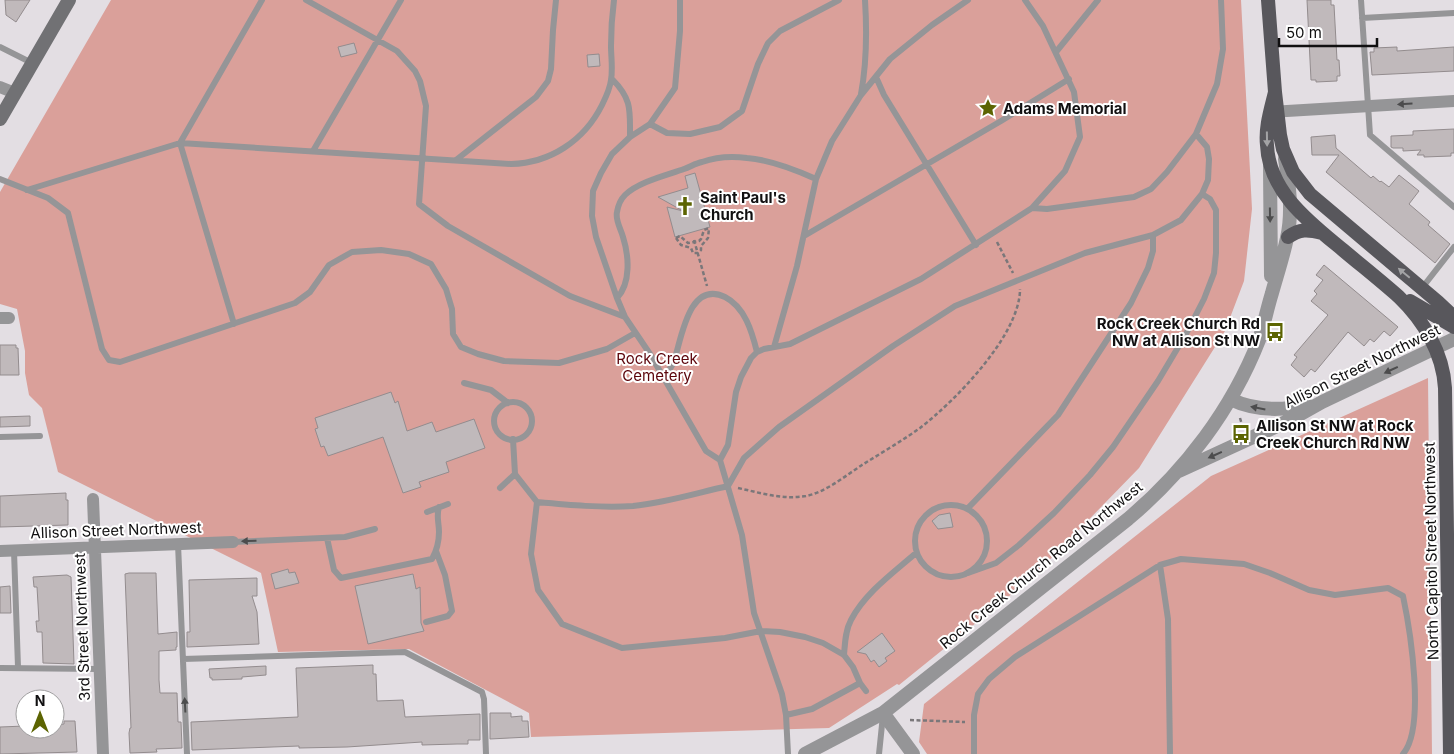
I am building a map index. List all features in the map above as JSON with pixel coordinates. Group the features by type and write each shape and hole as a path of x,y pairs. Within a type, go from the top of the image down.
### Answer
{"main road":[{"path":"0,119 69,0"},
{"path":"1268,0 1275,92 1274,111 1283,148 1293,172 1310,194 1454,317"},
{"path":"1274,111 1267,126 1266,145 1270,167 1279,186 1299,212 1390,289 1419,318 1435,349 1454,370"},
{"path":"1288,237 1298,231 1308,229 1323,233"},
{"path":"1390,289 1454,328"},
{"name":"North Capitol Street Northwest","path":"1435,349 1442,368 1445,388 1451,572 1450,754"}],"street":[{"path":"0,87 15,93"},
{"path":"1274,111 1454,101"},
{"name":"Rock Creek Church Road Northwest","path":"805,754 883,713 1128,519 1154,496 1208,432 1230,399 1250,361 1288,237 1290,201 1283,148"},
{"name":"Rock Creek Church Road Northwest","path":"1270,167 1269,204 1272,267 1270,299"},
{"name":"Allison Street Northwest","path":"1176,472 1290,420 1322,402 1454,339"},
{"path":"1230,399 1255,408 1267,409 1291,408 1322,402"},
{"name":"3rd Street Northwest","path":"93,499 104,754"},
{"name":"Allison Street Northwest","path":"0,551 228,542"},
{"path":"883,713 913,754"}],"lane":[{"path":"234,324 180,143 262,0"},
{"path":"306,0 397,51 407,60 420,81 426,106 419,204 448,226 570,296 625,317"},
{"path":"314,151 401,0"},
{"path":"456,160 536,97 548,82 551,69 552,30 556,0"},
{"path":"27,190 180,143 526,163 548,157 577,139 590,124 610,89 612,79 611,44 614,0"},
{"path":"680,0 680,30 675,88 650,124 630,137 612,154 601,173 594,191 592,216 596,237 625,317 650,354 706,451 720,460 742,535 754,613 782,694 786,715 788,754"},
{"path":"650,124 667,133 690,134 720,127 742,111 758,64 768,43 780,30 839,0"},
{"path":"861,95 866,66 867,24 865,0"},
{"path":"774,347 798,266 816,179 832,141 861,95 890,59 932,25 968,0"},
{"path":"720,460 728,445 732,409 738,384 745,367 757,352 790,344 921,279 1032,208 1065,171 1080,137 1074,92 1043,26 1025,0"},
{"path":"1056,52 1098,0"},
{"path":"1032,208 1046,209 1134,197 1151,189 1167,172 1196,134 1214,91 1221,66 1223,49 1221,0"},
{"path":"1361,0 1370,135 1454,207"},
{"path":"1362,18 1454,13"},
{"path":"0,47 32,63"},
{"path":"876,77 884,95 976,245"},
{"path":"612,79 626,96 630,137"},
{"path":"804,236 1069,79"},
{"path":"537,502 570,505 633,506 728,486 744,458 779,427 893,346 955,306 1085,253 1153,235 1181,220 1202,194 1208,180 1209,158 1206,147 1196,134"},
{"path":"617,298 625,286 627,262 623,237 616,215 622,200 631,191 700,162 720,158 747,158 764,161 796,170 816,179"},
{"path":"0,179 48,198 68,213 102,350 110,360 120,362 295,303 310,292 329,264 352,252 381,250 408,254 431,264 446,289 452,309 453,334 461,347 478,354 504,360 559,363 607,349 635,333"},
{"path":"968,573 978,566 983,559 988,543 981,519 968,508 950,504 938,506 926,513 921,519 915,531 914,541 916,553 925,566 941,576 961,576 996,563 1019,545 1090,475 1113,447 1158,381 1204,299 1214,273 1216,210 1210,200 1202,194"},
{"path":"968,508 1058,415 1131,303 1148,268 1153,251 1153,235"},
{"path":"1422,288 1454,247"},
{"path":"663,376 673,364 688,314 697,301 708,295 720,295 732,301 738,307 748,324 757,352"},
{"path":"464,383 491,390 508,403"},
{"path":"515,402 526,407 532,418 529,430 525,435 513,439 502,436 498,431 495,420 499,409 508,403 515,402"},
{"path":"0,437 40,436"},
{"path":"513,439 515,474 537,502 531,554 538,590 562,624 622,648 716,639 761,631 780,632 805,637 823,643 844,655 853,667 866,692"},
{"path":"500,488 515,474"},
{"path":"427,512 448,504"},
{"path":"327,538 334,570 341,578 432,559 436,551 439,530 436,516 439,508"},
{"path":"228,542 346,537 375,529"},
{"path":"178,544 187,754"},
{"path":"14,551 18,667"},
{"path":"426,622 448,616 452,611 445,575 436,551"},
{"path":"844,655 846,635 850,621 860,606 916,553"},
{"path":"974,754 974,714 978,694 989,679 1015,657 1160,565 1181,559 1244,564 1309,590 1335,595 1388,588 1402,596 1409,624 1416,712 1409,748 1404,754"},
{"path":"1160,565 1168,618 1170,754"},
{"path":"183,660 405,652 482,692 484,699 486,754"},
{"path":"0,668 100,669"},
{"path":"786,715 812,709 860,683"},
{"path":"879,754 883,713"}],"path":[{"path":"709,228 708,238 701,246 702,250 698,253 693,253 691,248 681,245 676,238 680,236 688,243 701,239 704,230 709,228"},
{"path":"728,486 782,498 807,496 825,489 919,428 938,413 1000,344 1015,314 1020,298 1020,288 1017,280 993,234"},
{"path":"694,241 706,286"},
{"path":"910,720 968,722"}],"green space":[{"name":"Rock Creek Cemetery","path":"111,0 1241,0 1252,209 1244,281 1225,331 1139,468 1033,577 899,685 897,684 829,728 531,737 529,713 409,649 278,652 261,573 58,472 42,408 29,395 25,373 25,351 17,309 0,304 0,192"},
{"path":"1428,378 1432,754 927,754 919,742 924,704 1211,476"}],"building":[{"path":"5,0 30,0 16,22 6,15"},
{"path":"1307,0 1331,0 1331,5 1334,5 1337,60 1339,60 1340,76 1337,76 1337,81 1316,82 1316,80 1311,80"},
{"path":"354,43 357,53 341,57 338,47"},
{"path":"1397,47 1397,51 1454,47 1454,71 1372,75 1370,52 1374,52 1374,48"},
{"path":"599,54 600,66 588,67 587,55"},
{"path":"1454,129 1454,153 1451,153 1451,156 1424,157 1424,155 1417,155 1421,150 1403,151 1403,148 1391,147 1391,136 1413,135 1413,131"},
{"path":"1335,135 1336,148 1371,178 1373,176 1389,187 1399,175 1419,191 1409,204 1430,222 1428,225 1450,244 1435,263 1326,172 1339,155 1312,155 1311,137"},
{"name":"Saint Paul's Church","path":"695,173 710,227 675,237 667,207 683,211 658,197 688,188 685,176"},
{"path":"1324,265 1398,327 1390,336 1384,331 1374,342 1370,339 1364,346 1348,332 1315,372 1311,369 1304,377 1291,365 1297,357 1294,355 1328,315 1311,301 1317,294 1314,291 1323,280 1316,275"},
{"path":"0,345 16,345 16,348 18,348 19,375 0,375"},
{"path":"391,392 395,403 398,401 407,431 432,422 436,432 474,419 485,448 446,462 449,472 419,482 421,487 403,493 383,437 328,456 324,446 321,447 315,429 318,428 315,418"},
{"path":"30,416 30,426 0,427 0,417"},
{"path":"66,493 66,500 68,500 68,525 0,527 0,496"},
{"path":"950,513 953,527 938,529 932,521 939,515"},
{"path":"288,569 289,573 295,572 299,583 275,589 271,574"},
{"path":"156,573 158,634 177,632 176,650 159,651 159,680 160,693 177,693 178,722 181,722 182,748 156,749 157,752 130,753 129,733 131,728 125,574"},
{"path":"413,574 416,589 420,587 421,623 424,631 368,644 355,586"},
{"path":"67,575 71,577 74,664 43,663 42,632 37,632 36,621 39,621 37,587 34,587 33,577"},
{"path":"257,578 257,596 252,596 257,612 259,644 187,647 187,632 190,632 189,580"},
{"path":"10,586 11,613 0,613 0,587"},
{"path":"882,633 895,651 885,658 887,661 879,667 874,660 871,662 866,654 857,652"},
{"path":"373,665 373,674 376,674 377,701 403,700 405,717 480,714 480,740 468,740 468,744 422,745 422,742 347,747 299,748 299,746 192,750 191,722 298,717 296,668"},
{"path":"266,666 266,675 242,677 242,679 212,680 210,678 209,669"},
{"path":"490,713 511,713 511,717 522,716 522,721 528,721 529,737 490,739"},
{"path":"65,721 75,721 77,752 0,754 0,727 15,726 15,739 65,739"}],"place":[{"name":"Adams Memorial","path":"988,108"},
{"name":"Saint Paul's Church","path":"685,206"},
{"name":"Rock Creek Church Rd NW at Allison St NW","path":"1275,332"},
{"name":"Allison St NW at Rock Creek Church Rd NW","path":"1241,434"}]}
